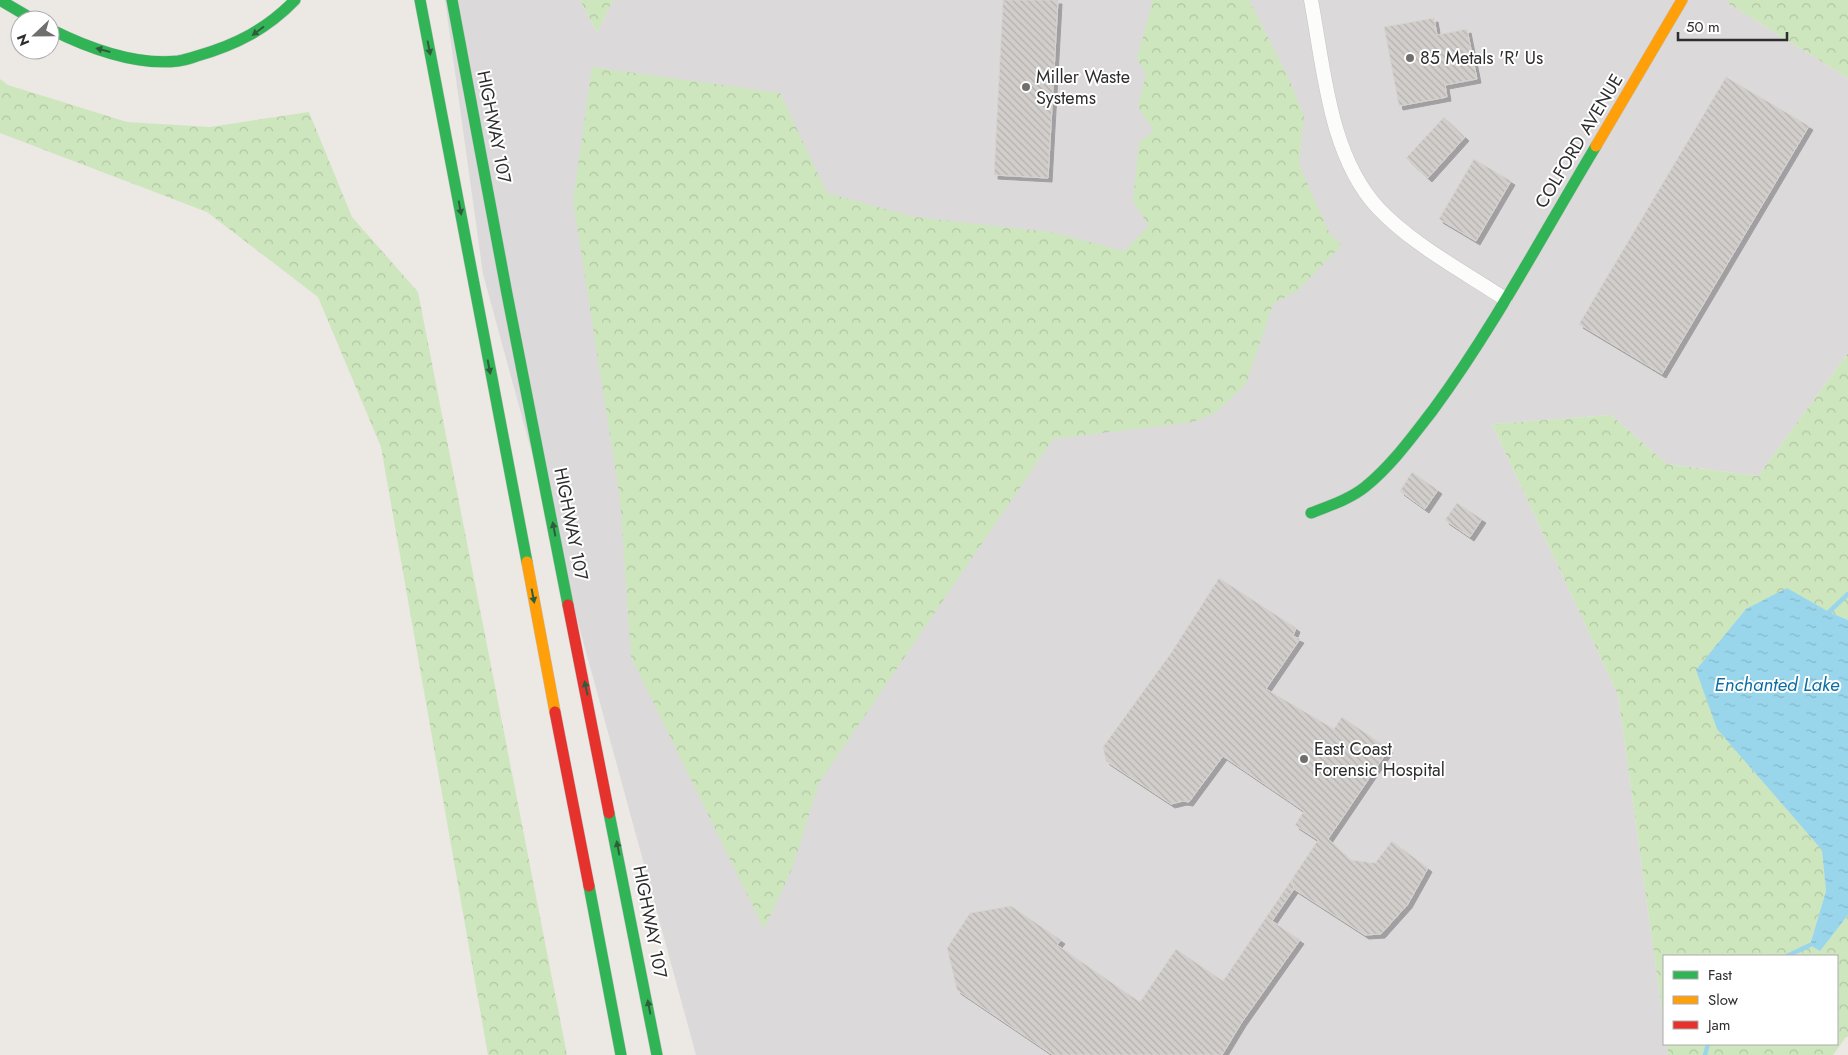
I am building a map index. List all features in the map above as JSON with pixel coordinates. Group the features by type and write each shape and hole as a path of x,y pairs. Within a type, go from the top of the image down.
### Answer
{"main road":[{"path":"0,0 17,10"},
{"path":"18,0 30,10"},
{"path":"60,33 94,48 134,58 176,61 218,52 249,38 285,12 295,0"},
{"path":"420,0 569,785 611,996 620,1055"},
{"name":"HIGHWAY 107","path":"452,0 515,332 658,1055"},
{"name":"COLFORD AVENUE","path":"1311,513 1339,502 1364,488 1404,448 1458,376 1682,0"}],"street":[{"path":"1311,0 1330,104 1338,134 1346,156 1364,190 1393,222 1426,247 1505,299"}],"shaded area":[{"path":"445,0 580,0 597,33 613,0 1729,0 1729,4 1848,78 1848,353 1758,476 1667,464 1611,415 1492,424 1618,695 1663,1019 1663,1045 1667,1045 1668,1055 696,1055 483,274"}],"green space":[{"path":"580,0 613,0 597,33"},
{"path":"1151,0 1249,0 1289,79 1304,116 1299,165 1330,234 1342,245 1297,291 1273,304 1246,384 1215,413 1193,422 1053,439 819,783 792,869 764,929 631,657 620,499 573,201 592,67 780,93 827,193 914,217 1051,232 1124,251 1149,226 1133,201 1139,142 1154,131 1138,107 1146,74 1137,59 1152,4"},
{"path":"1729,0 1848,0 1848,78 1729,4"},
{"path":"0,79 8,85 127,122 210,127 309,112 352,217 418,292 567,1055 488,1055 381,447 318,297 207,212 0,133"},
{"path":"1848,353 1848,620 1829,612 1718,729 1823,850 1826,891 1810,945 1820,950 1848,915 1848,1037 1846,1037 1833,1055 1668,1055 1667,1045 1838,1045 1838,955 1663,955 1663,1019 1618,695 1492,424 1611,415 1667,464 1758,476"}],"water":[{"name":"Enchanted Lake","path":"1787,588 1829,612 1848,620 1848,915 1820,951 1810,945 1826,891 1822,850 1717,729 1696,670 1746,609"}],"building":[{"name":"Miller Waste Systems","path":"1003,0 1058,0 1048,178 994,175"},
{"path":"1434,18 1437,35 1467,29 1477,79 1445,85 1447,97 1399,106 1384,27"},
{"path":"1726,77 1809,126 1662,374 1579,324"},
{"path":"1444,117 1465,137 1428,178 1406,158"},
{"path":"1474,159 1511,181 1476,241 1439,219"},
{"path":"1412,472 1438,490 1425,509 1400,491"},
{"path":"1457,503 1482,519 1470,537 1445,520"},
{"name":"East Coast Forensic Hospital","path":"1219,578 1296,628 1293,636 1300,639 1266,689 1334,729 1342,717 1389,749 1328,839 1351,860 1375,863 1392,841 1428,868 1408,904 1381,934 1365,935 1294,889 1292,879 1318,840 1295,825 1304,811 1223,756 1189,802 1183,801 1171,804 1106,761 1103,747 1171,653"},
{"path":"1292,879 1294,889 1272,921 1300,940 1242,1022 1222,1055 1053,1055 957,990 947,948 970,913 1011,906 1061,940 1057,945 1140,1002 1176,949 1223,981"}],"waterway":[{"path":"1829,612 1848,594"},
{"path":"1789,955 1810,945"},
{"path":"1705,1055 1708,1045"}],"traffic: fast":[{"path":"0,0 17,10"},
{"path":"60,34 96,49 129,58 145,61 178,61 225,47 250,35 262,28 295,0"},
{"path":"420,0 527,562"},
{"path":"452,0 568,605"},
{"path":"1311,513 1346,499 1365,487 1393,460 1433,410 1477,346 1518,280 1596,146"},
{"path":"609,813 657,1055"},
{"path":"589,886 621,1055"}],"traffic: slow":[{"path":"1596,146 1682,0"},
{"path":"527,562 555,712"}],"traffic: jam":[{"path":"568,605 609,813"},
{"path":"555,712 589,886"}],"place":[{"name":"85 Metals 'R' Us","path":"1410,58"},
{"name":"Miller Waste Systems","path":"1026,87"},
{"name":"East Coast Forensic Hospital","path":"1304,759"}]}
